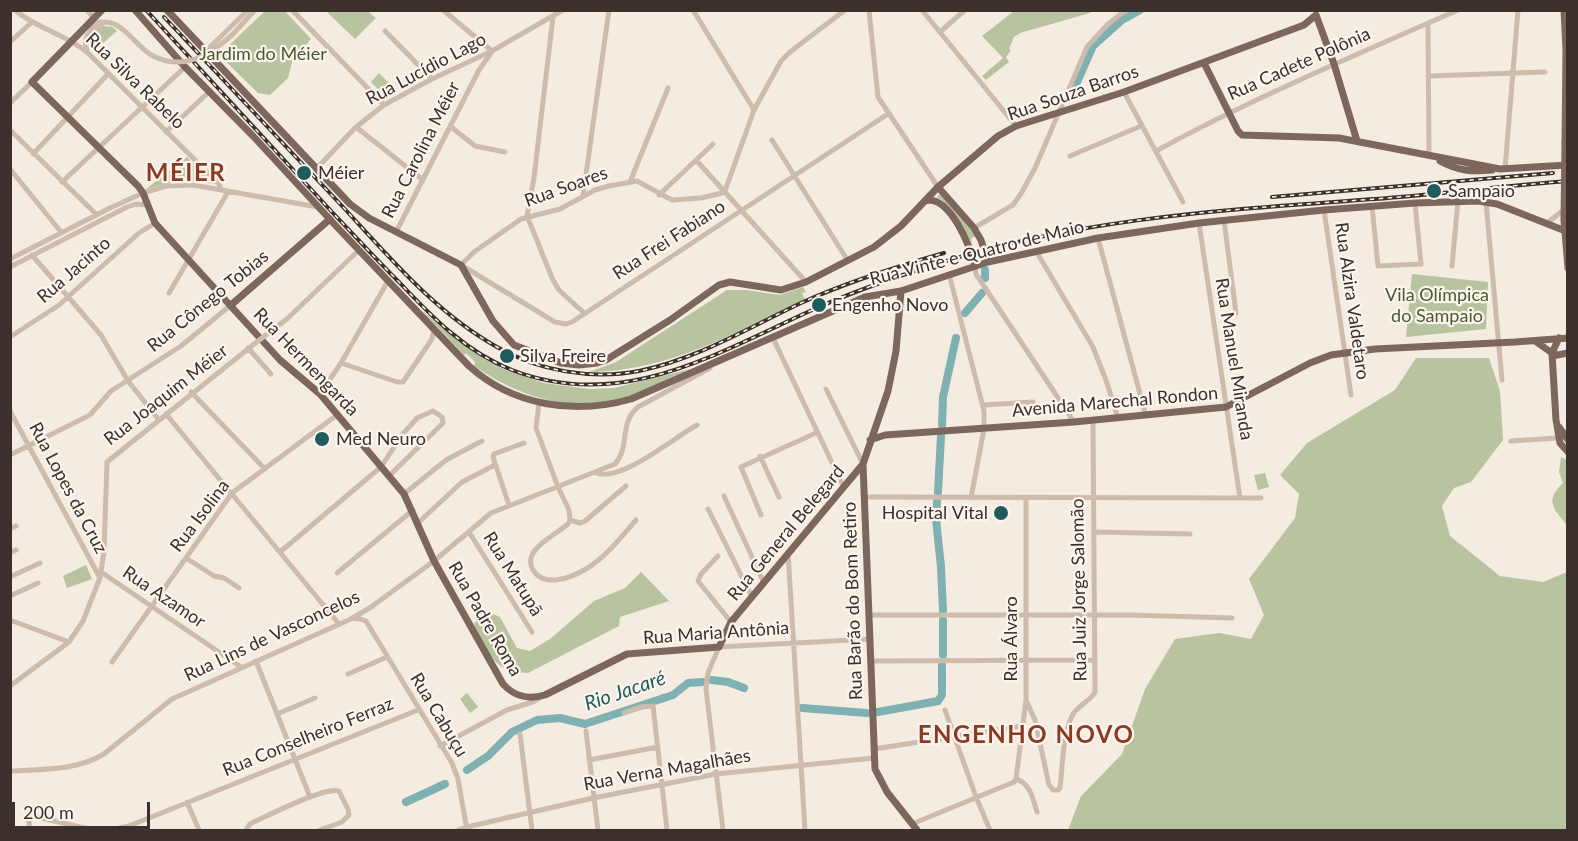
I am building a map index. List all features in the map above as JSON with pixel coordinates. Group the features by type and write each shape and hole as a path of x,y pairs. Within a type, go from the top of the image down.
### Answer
{"main road":[{"path":"102,10 32,82 143,193"},
{"name":"Rua Vinte e Quatro de Maio","path":"135,10 185,67 463,360 485,378 539,405 579,408 617,403 648,393 865,297 901,291 988,262 1098,238 1224,220 1372,206 1458,201 1497,204 1568,232"},
{"path":"167,10 315,169 358,210 461,265"},
{"path":"1564,10 1566,50 1564,220 1568,268"},
{"path":"1316,13 1357,141"},
{"name":"Rua Souza Barros","path":"461,265 488,313 508,339 524,350 569,364 589,364 606,360 724,283 781,290 806,282 848,261 881,242 901,226 935,187 998,136 1016,126 1124,92 1204,63 1304,25 1316,13"},
{"path":"1204,63 1238,131 1245,135 1313,136 1357,141 1431,156 1460,170 1475,172 1568,165"},
{"path":"1566,104 1568,113"},
{"path":"935,187 974,228 981,240 988,262"},
{"name":"Rua Hermengarda","path":"143,193 155,223 187,260 280,360 320,394 404,494 434,561"},
{"path":"923,202 932,199 942,204 966,237 975,266"},
{"name":"Rua Cônego Tobias","path":"231,305 330,219"},
{"name":"Rua Barão do Bom Retiro","path":"901,291 896,351 888,391 863,464 874,758 879,779 917,831"},
{"path":"1564,337 1552,354 1558,438 1568,452"},
{"name":"Avenida Marechal Rondon","path":"870,440 885,435 1074,422 1226,407 1316,360 1345,353 1397,347 1499,343 1564,337"},
{"path":"1535,340 1552,354 1568,353"},
{"path":"1556,420 1568,440"},
{"name":"Rua General Belegard","path":"719,647 731,622 863,464"},
{"name":"Rua Padre Roma","path":"434,561 503,684 515,694 525,698 545,695"},
{"name":"Rua Maria Antônia","path":"545,695 627,654 719,647"}],"street":[{"name":"Rua Silva Rabelo","path":"15,10 32,22 73,41 88,53 219,184 221,190"},
{"path":"87,10 94,18"},
{"path":"205,52 248,10"},
{"path":"83,30 94,23 108,22 118,25 151,55 174,63 194,61 209,54 232,35 255,10"},
{"path":"292,10 384,105"},
{"path":"442,10 492,51"},
{"name":"Rua Lucídio Lago","path":"315,169 356,127 384,105 492,51 563,10"},
{"path":"583,196 609,10"},
{"path":"693,10 754,110"},
{"path":"725,191 754,110 781,61 845,10"},
{"path":"868,10 878,97 935,187"},
{"path":"922,10 1016,126"},
{"path":"940,32 965,10"},
{"path":"974,228 1016,202 1030,180 1087,46 1107,25 1126,10"},
{"name":"Rua Cadete Polônia","path":"1156,152 1228,112 1458,10"},
{"path":"1502,169 1514,73 1518,10"},
{"path":"553,17 534,178 527,216 553,280 584,314"},
{"path":"10,42 32,22"},
{"path":"88,53 85,43 88,33 94,27 108,22"},
{"path":"1428,24 1431,156"},
{"path":"385,31 432,79"},
{"name":"Rua Carolina Méier","path":"396,232 479,70 492,51"},
{"path":"62,182 185,67"},
{"path":"1428,76 1545,72"},
{"path":"33,154 108,74"},
{"path":"10,103 32,82"},
{"path":"630,182 668,88"},
{"path":"166,132 210,91"},
{"path":"1124,92 1183,202"},
{"name":"Rua Frei Fabiano","path":"461,265 555,322 566,324 888,114"},
{"path":"450,126 475,146 505,152"},
{"path":"1070,156 1141,126"},
{"path":"356,127 423,180"},
{"path":"10,130 102,219"},
{"path":"772,140 848,261"},
{"path":"659,195 713,144"},
{"path":"696,160 806,282"},
{"path":"10,169 62,232"},
{"name":"Rua Soares","path":"461,265 474,252 514,223 527,216 560,209 595,190 630,182 643,184 659,195 672,200 712,197 725,191"},
{"path":"10,259 143,193 166,186 184,184 318,207"},
{"path":"169,292 228,192"},
{"path":"1452,266 1458,201"},
{"path":"1486,202 1502,380"},
{"path":"1372,206 1378,266 1420,264 1415,203"},
{"path":"10,267 102,219 136,204 148,205"},
{"path":"1546,224 1568,207"},
{"name":"Rua Alzira Valdetaro","path":"1324,210 1351,396"},
{"path":"1224,220 1236,313"},
{"name":"Rua Jacinto","path":"10,336 59,305 139,233 155,223"},
{"name":"Rua Manuel Miranda","path":"1199,223 1240,498"},
{"path":"1098,238 1146,416"},
{"name":"Rua Joaquim Méier","path":"10,686 69,642 80,628 100,575 106,537 107,462 191,392 287,319 359,250"},
{"path":"1036,251 1093,347 1118,418"},
{"path":"32,255 101,335 128,381 159,420"},
{"path":"975,266 976,274 1074,422"},
{"path":"949,274 983,405 984,429 971,498"},
{"path":"320,394 341,363 388,281"},
{"name":"Rua Cônego Tobias","path":"10,454 90,415 106,395 181,346 231,305"},
{"path":"341,363 403,382 432,339 434,329"},
{"path":"773,338 843,486"},
{"path":"251,346 271,374"},
{"name":"Rua Lins de Vasconcelos","path":"10,771 69,766 93,761 172,699 371,608 434,561 491,513 610,467 620,459 623,453 627,423 632,412 726,359"},
{"path":"826,389 863,464"},
{"path":"191,392 264,468"},
{"path":"983,405 1033,402"},
{"path":"539,405 536,428 569,510 570,520 532,554 530,563 537,576 553,580 565,578 586,569 599,560 636,520"},
{"name":"Rua Lopes da Cruz","path":"10,411 100,575"},
{"path":"280,552 381,467 402,435 417,418 429,411 435,411 443,421 441,425 389,476"},
{"path":"166,414 339,624"},
{"name":"Rua Isolina","path":"112,662 232,493 338,415"},
{"name":"Rua Juiz Jorge Salomão","path":"1026,700 1035,720 1049,785 1053,790 1058,790 1071,717 1078,708 1090,700 1095,692 1093,420"},
{"path":"596,472 608,475 632,467 697,425"},
{"path":"761,515 740,468 742,465 818,432"},
{"path":"1510,441 1558,438"},
{"path":"404,494 446,460 482,441"},
{"path":"509,505 493,457 494,454 525,443"},
{"path":"760,456 779,497"},
{"path":"418,522 462,482 495,465"},
{"path":"570,520 580,524 585,521 626,486"},
{"path":"724,496 764,584"},
{"path":"865,497 1261,498"},
{"name":"Rua Álvaro","path":"1016,779 1026,700 1026,498"},
{"path":"708,509 752,597"},
{"path":"336,573 413,510"},
{"name":"Rua Matupã","path":"469,532 532,632"},
{"path":"1095,532 1190,534"},
{"path":"788,552 805,831"},
{"path":"718,556 701,574 698,582 731,622"},
{"path":"186,558 214,576 224,578 239,588"},
{"path":"10,577 40,563"},
{"name":"Rua Azamor","path":"100,575 151,606 241,667"},
{"path":"10,596 38,583"},
{"path":"351,619 366,621 366,615 371,608"},
{"path":"870,615 1095,615 1232,618"},
{"path":"10,620 69,642"},
{"name":"Rua Cabuçu","path":"366,621 456,773 467,829"},
{"name":"Rua Maria Antônia","path":"719,647 871,639"},
{"name":"Rua General Belegard","path":"719,647 708,673 706,689 723,831"},
{"path":"348,674 387,657"},
{"path":"871,662 1095,660"},
{"path":"256,661 310,797"},
{"name":"Rua Maria Antônia","path":"440,746 507,710 533,702 545,695"},
{"path":"277,714 315,698"},
{"path":"624,713 640,707 653,706 667,831"},
{"name":"Rua Conselheiro Ferraz","path":"30,831 28,815 89,829 108,831 129,826 418,710"},
{"path":"945,710 990,831"},
{"path":"874,749 1022,726"},
{"path":"586,731 598,831"},
{"path":"520,734 532,831"},
{"path":"589,760 658,747"},
{"name":"Rua Verna Magalhães","path":"458,831 593,798 716,774 874,758"},
{"path":"912,824 1014,782 1016,779 1022,780 1028,788 1037,812"},
{"path":"246,831 250,824 310,797 329,789 339,790 349,812 348,818 320,831"},
{"path":"187,802 199,831"}],"green space":[{"name":"Jardim do Méier","path":"266,10 285,11 311,39 293,59 288,78 270,95 258,93 219,55"},
{"path":"326,11 367,11 376,18 355,39"},
{"path":"1014,11 1091,11 1020,33 1014,37 1009,49 1011,50 1006,57 1009,62 986,80 982,76 1003,58 982,36"},
{"path":"113,27 117,31 93,52 89,37 97,28"},
{"path":"379,73 393,87 385,96 371,82"},
{"path":"187,157 215,184 180,180 146,189"},
{"path":"940,194 976,236 971,238 972,243 943,201 937,197"},
{"name":"Vila Olímpica do Sampaio","path":"1412,274 1488,282 1486,329 1406,337"},
{"path":"803,287 806,292 802,293 805,300 701,348 647,365 589,372 616,362 727,290 780,295"},
{"path":"422,311 479,356 501,368 544,383 589,389 614,388 690,369 644,391 621,399 577,404 556,401 514,389 474,366 475,362 466,353 464,355"},
{"path":"1416,358 1489,358 1500,391 1503,440 1471,482 1454,488 1442,506 1450,536 1500,576 1543,582 1567,572 1567,830 1068,830 1081,796 1122,754 1145,689 1175,639 1219,633 1251,639 1264,615 1249,579 1295,518 1299,494 1280,475 1307,443 1395,390"},
{"path":"1561,457 1567,460 1567,525 1555,509 1552,500 1563,483 1559,472"},
{"path":"1265,473 1269,487 1258,490 1254,475"},
{"path":"86,565 92,579 67,588 63,576"},
{"path":"641,572 669,601 620,617 619,626 528,673 516,672 499,665 488,652 474,626 475,622 491,613 500,617 517,648 530,651 550,639 594,601 625,588"},
{"path":"467,693 478,707 470,713 460,699"}],"waterway":[{"name":"Rio Jacaré","path":"1071,96 1093,46 1122,20 1140,10"},
{"name":"Rio Jacaré","path":"985,270 985,278"},
{"name":"Rio Jacaré","path":"965,313 982,293"},
{"name":"Rio Jacaré","path":"942,425 943,397 956,338"},
{"name":"Rio Jacaré","path":"938,492 941,436"},
{"name":"Rio Jacaré","path":"937,502 936,519 943,611"},
{"name":"Rio Jacaré","path":"943,620 943,655"},
{"name":"Rio Jacaré","path":"878,712 938,701 942,695 942,665"},
{"name":"Rio Jacaré","path":"712,680 728,682 744,688"},
{"name":"Rio Jacaré","path":"467,770 488,756 512,732 537,720 560,718 585,724 673,695 688,683 702,682"},
{"name":"Rio Jacaré","path":"802,708 867,713"},
{"name":"Rio Jacaré","path":"406,802 445,784"}],"railway":[{"path":"146,10 332,212 437,320 480,354 495,362 512,370 552,381 591,385 629,381 666,373 738,345 825,304 870,287 930,266 1040,237 1206,212 1568,181"},
{"path":"164,17 396,265 434,301 454,318 497,347 548,368 584,374 621,374 660,366 702,351 836,288 944,253"},
{"path":"1272,197 1553,173"}],"place":[{"name":"Méier","path":"304,173"},
{"name":"Sampaio","path":"1434,191"},
{"name":"Engenho Novo","path":"819,305"},
{"name":"Silva Freire","path":"507,356"},
{"name":"Med Neuro","path":"322,439"},
{"name":"Hospital Vital","path":"1001,513"}],"district":[{"name":"MÉIER","path":"186,173"},
{"name":"ENGENHO NOVO","path":"1026,735"}]}
